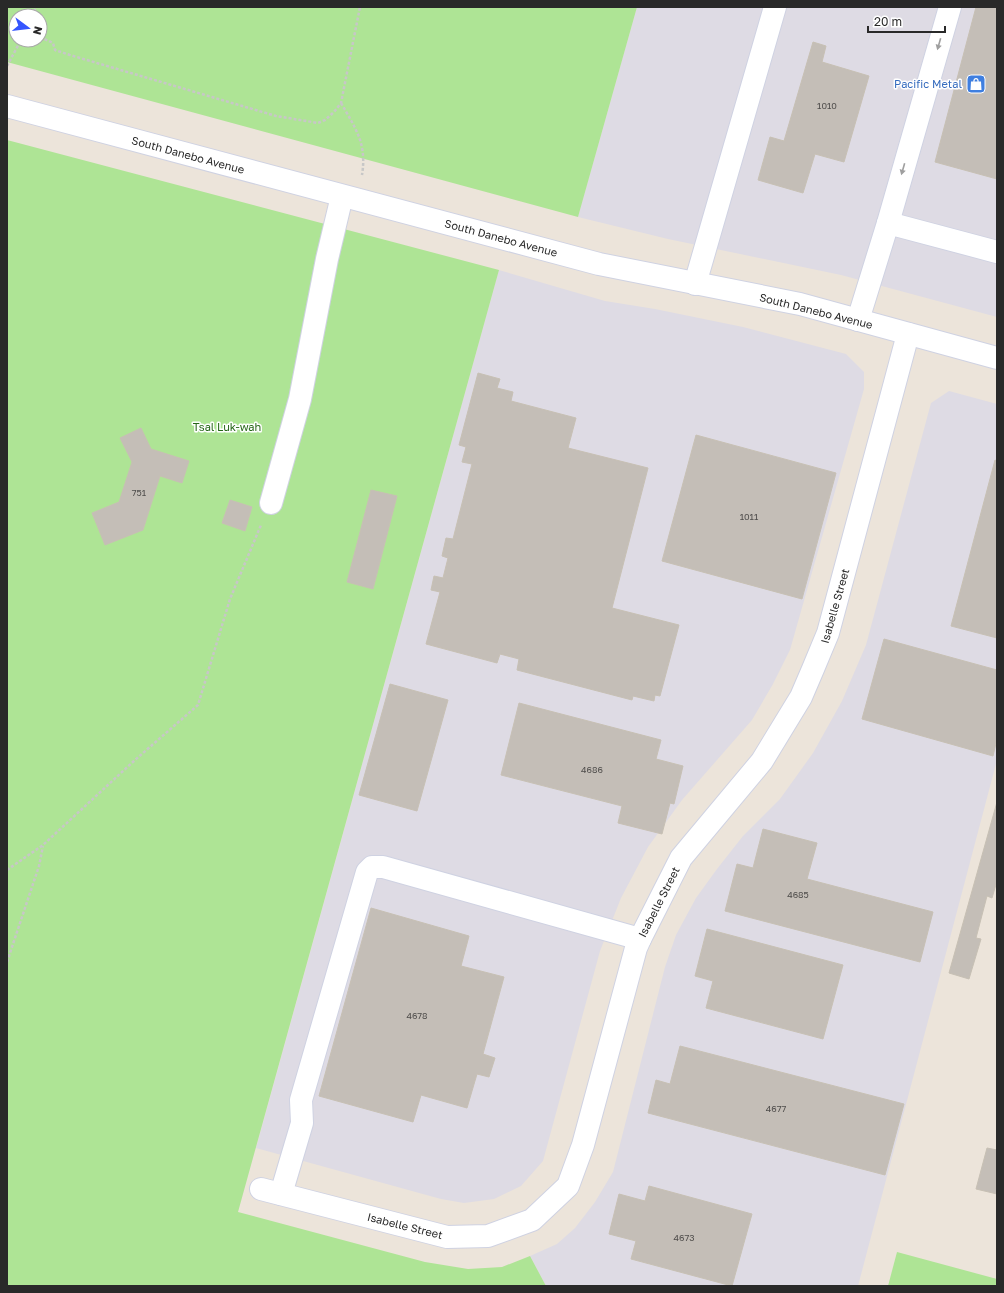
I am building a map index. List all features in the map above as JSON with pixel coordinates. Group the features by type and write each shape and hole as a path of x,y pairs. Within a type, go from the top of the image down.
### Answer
{"street":[{"path":"695,284 775,7"},
{"path":"858,320 888,223 950,7"},
{"name":"South Danebo Avenue","path":"7,106 599,264 800,304 997,358"},
{"path":"270,503 300,399 327,259 349,198"},
{"path":"888,223 997,252"},
{"name":"Isabelle Street","path":"640,939 383,867 372,866 367,872 301,1100 302,1123 271,1191 447,1236 488,1236 532,1220 568,1186 583,1146 634,956 640,939 681,858 762,761 801,697 828,633 908,334"}],"path":[{"path":"48,41 53,43 54,50 276,116 318,123 325,120 341,103 360,7"},
{"path":"7,66 17,48"},
{"path":"341,103 355,127 362,146 363,166 349,198"},
{"path":"7,870 43,846 135,760 198,705 230,599 270,503"},
{"path":"7,962 39,866 43,846"}],"shaded area":[{"path":"637,7 997,7 997,317 841,275 668,239 578,217"},
{"path":"499,270 605,301 655,309 743,327 846,354 864,372 864,389 790,650 773,684 752,720 682,800 648,847 621,898 600,951 543,1161 521,1186 494,1199 464,1203 441,1199 256,1148"},
{"path":"949,391 997,404 997,760 858,1286 546,1286 530,1256 557,1244 575,1228 595,1202 613,1172 665,967 676,935 696,898 717,869 743,836 780,799 813,753 842,701 866,645 931,403"}],"green space":[{"path":"7,7 637,7 578,217 7,62"},
{"name":"Tsal Luk-wah","path":"7,140 499,270 238,1212 425,1262 468,1269 502,1267 530,1256 546,1286 7,1286"},
{"path":"897,1252 997,1279 997,1286 888,1286"}],"building":[{"name":"Pacific Metal","path":"976,7 997,7 997,179 935,162"},
{"path":"813,42 826,46 822,62 869,76 844,162 815,154 803,193 758,180 770,137 784,141"},
{"path":"478,373 500,379 497,388 513,392 511,401 576,418 568,448 648,468 612,608 679,625 660,696 655,695 654,701 633,696 632,700 517,670 519,659 500,654 497,663 426,644 440,592 431,590 434,576 443,578 448,558 442,556 446,538 453,539 472,464 462,462 466,447 459,445"},
{"path":"141,428 151,449 189,461 182,483 160,476 143,530 105,545 92,513 119,502 132,462 120,438"},
{"path":"696,435 836,473 802,599 662,561"},
{"path":"995,460 997,461 997,638 951,626"},
{"path":"371,490 397,496 373,589 347,582"},
{"path":"230,500 252,507 245,531 222,523"},
{"path":"884,639 997,670 997,739 993,756 862,719"},
{"path":"390,684 448,700 417,811 359,795"},
{"path":"519,703 661,740 656,759 683,766 674,804 670,803 662,834 618,823 622,806 501,775"},
{"path":"997,802 997,881 992,898 987,896 976,938 981,939 969,979 949,973"},
{"path":"763,829 817,843 807,879 933,912 920,962 725,911 737,864 753,868"},
{"path":"371,908 469,936 461,966 504,977 483,1054 495,1058 489,1077 477,1074 467,1108 421,1095 413,1122 319,1096"},
{"path":"707,929 843,965 823,1039 706,1008 713,981 695,976"},
{"path":"680,1046 904,1104 885,1175 648,1113 656,1080 670,1084"},
{"path":"987,1148 997,1150 997,1194 976,1189"},
{"path":"649,1186 752,1214 732,1286 631,1259 636,1241 609,1234 619,1194 645,1201"}],"place":[{"name":"Pacific Metal","path":"976,84"}]}
